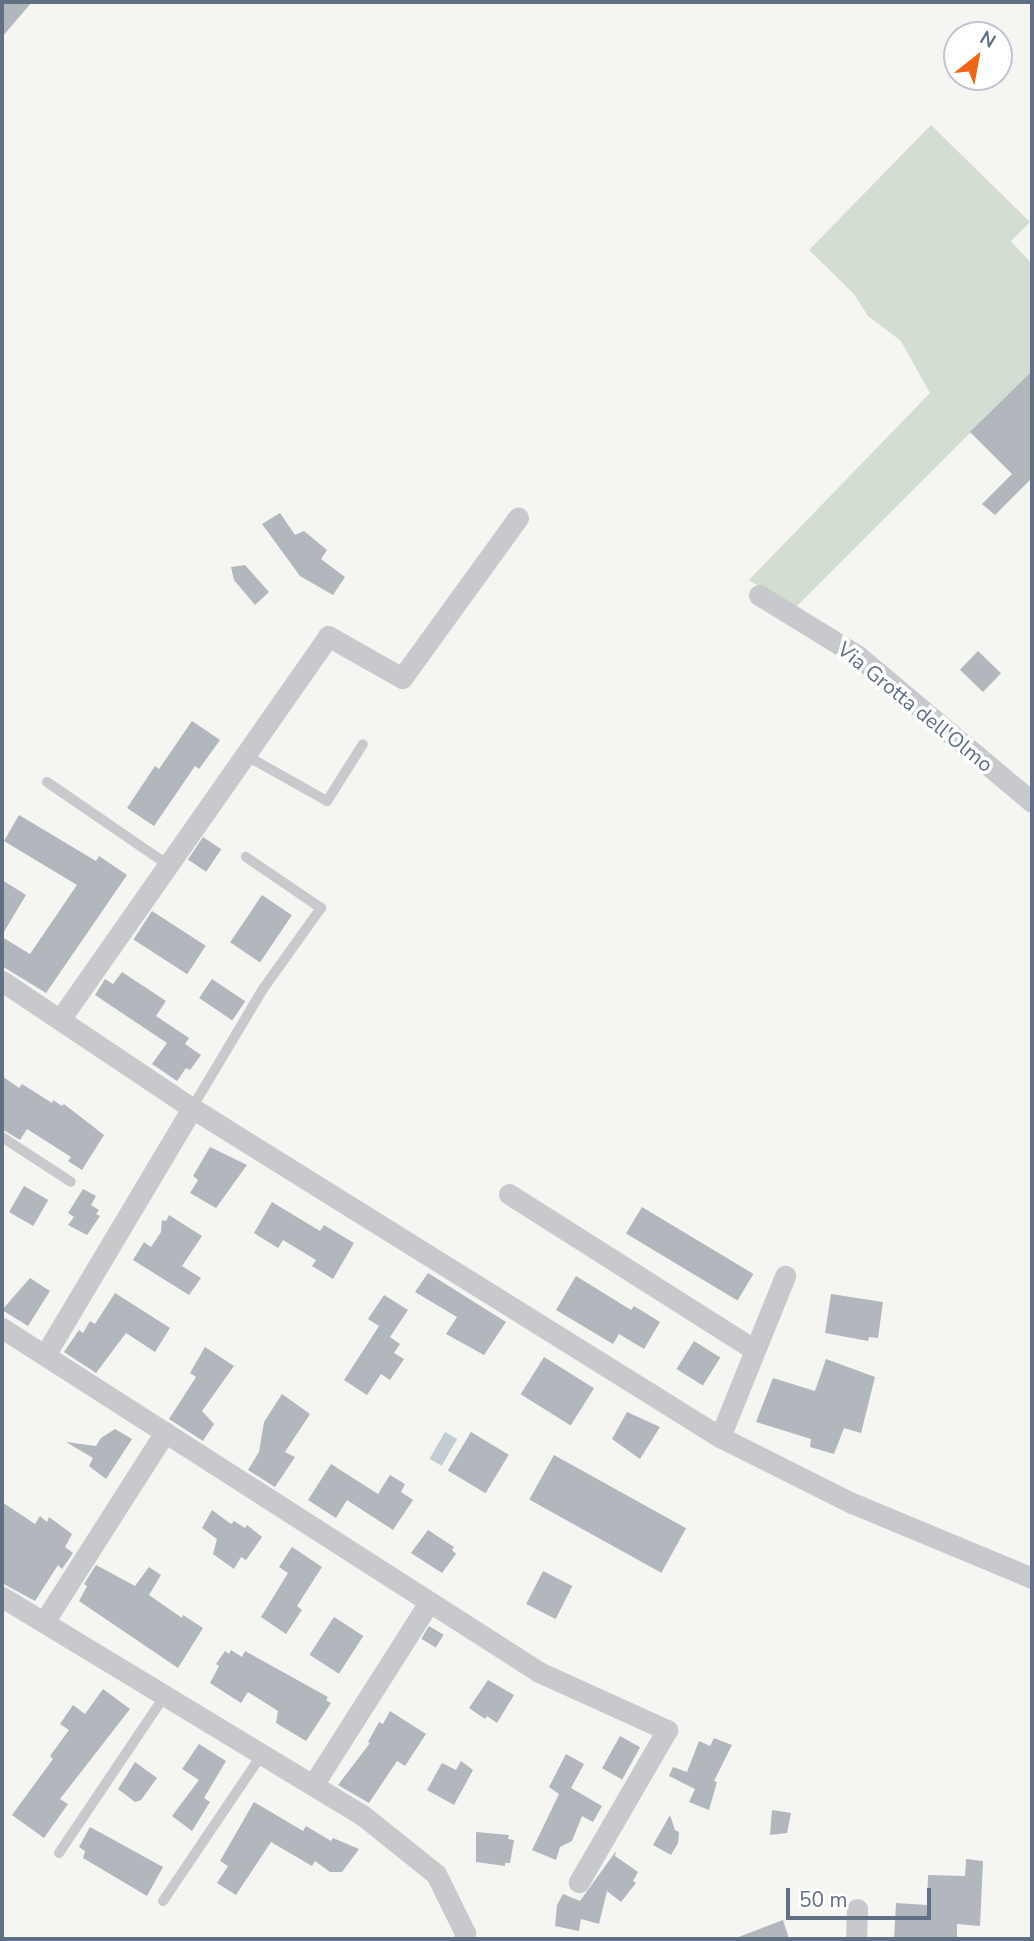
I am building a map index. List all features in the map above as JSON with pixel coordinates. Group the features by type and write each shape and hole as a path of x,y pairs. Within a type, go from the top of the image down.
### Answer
{"street":[{"path":"61,1018 328,636 401,678 518,518"},
{"name":"Via Grotta dell'Olmo","path":"759,595 858,656 1032,802"},
{"path":"2,981 192,1108 720,1437 852,1503 1032,1578"},
{"path":"45,1356 192,1108"},
{"path":"509,1194 755,1350"},
{"path":"720,1437 785,1276"},
{"path":"2,1328 539,1672 667,1730 579,1882"},
{"path":"44,1622 165,1432"},
{"path":"2,1597 361,1814 436,1874 464,1933 464,1939"},
{"path":"313,1785 429,1602"},
{"path":"856,1939 857,1909"}],"lane":[{"path":"245,755 327,801 363,744"},
{"path":"47,782 168,865"},
{"path":"192,1108 264,989 321,908 246,857"},
{"path":"2,1137 71,1182"},
{"path":"59,1853 165,1695"},
{"path":"163,1901 262,1755"}],"shaded area":[{"path":"931,125 1030,222 1011,241 1032,264 1032,371 794,609 749,580 930,393 901,341 868,316 854,294 809,250"},
{"path":"445,1432 457,1439 442,1466 430,1459"}],"building":[{"path":"2,2 32,2 2,37"},
{"path":"1032,371 1032,478 995,515 982,504 1012,474 970,432"},
{"path":"280,513 295,535 304,531 327,550 321,559 345,577 333,595 300,576 262,524"},
{"path":"245,565 269,592 255,605 234,580 231,567"},
{"path":"978,651 1001,673 983,692 960,670"},
{"path":"192,721 220,740 199,769 195,766 154,826 127,808 155,766 159,769"},
{"path":"19,815 96,861 99,856 127,875 46,993 2,966 2,937 30,954 77,885 4,841"},
{"path":"203,837 221,849 206,872 188,859"},
{"path":"2,880 26,895 2,935"},
{"path":"262,895 292,915 260,962 230,942"},
{"path":"152,911 206,946 187,974 133,940"},
{"path":"122,972 166,1001 156,1016 189,1038 185,1044 201,1055 190,1070 186,1068 177,1081 152,1064 167,1043 95,995 105,979 113,984"},
{"path":"212,979 245,1001 232,1020 199,998"},
{"path":"2,1076 19,1088 22,1084 52,1103 53,1100 62,1106 64,1104 104,1135 82,1170 68,1161 71,1157 27,1129 20,1140 2,1129"},
{"path":"210,1147 247,1165 216,1208 190,1193 198,1180 193,1176"},
{"path":"24,1186 48,1200 33,1226 9,1212"},
{"path":"83,1189 96,1196 91,1205 99,1210 96,1214 100,1216 87,1235 68,1225 74,1217 68,1213"},
{"path":"272,1202 320,1231 324,1225 354,1243 333,1279 312,1266 316,1260 283,1240 278,1248 254,1233"},
{"path":"642,1207 753,1274 737,1301 626,1234"},
{"path":"169,1215 202,1236 182,1266 201,1278 189,1295 133,1260 144,1242 151,1247 161,1232 162,1220 166,1221"},
{"path":"428,1273 506,1322 484,1355 446,1334 457,1317 415,1292"},
{"path":"576,1276 631,1310 634,1306 660,1322 644,1349 619,1334 613,1344 556,1310"},
{"path":"30,1278 50,1291 28,1326 2,1310"},
{"path":"115,1293 170,1328 155,1352 126,1333 96,1373 64,1352 79,1330 83,1333 90,1321 95,1324"},
{"path":"831,1294 883,1302 878,1338 869,1337 868,1341 825,1333"},
{"path":"384,1295 408,1310 390,1337 400,1344 394,1353 404,1359 390,1380 381,1374 367,1395 344,1380 379,1326 368,1319"},
{"path":"694,1341 720,1357 703,1385 677,1369"},
{"path":"205,1347 234,1366 202,1411 214,1424 203,1441 169,1419 196,1377 190,1373"},
{"path":"544,1357 594,1388 571,1426 521,1394"},
{"path":"826,1359 875,1377 861,1433 844,1428 834,1454 810,1447 811,1439 756,1422 773,1378 815,1391"},
{"path":"282,1394 310,1414 285,1452 295,1457 275,1487 248,1470 259,1452 264,1422"},
{"path":"627,1412 660,1427 640,1459 612,1439"},
{"path":"115,1429 132,1439 106,1479 89,1466 93,1458 66,1442 96,1446 101,1438"},
{"path":"471,1432 509,1455 486,1493 448,1471"},
{"path":"554,1455 686,1528 661,1573 529,1500"},
{"path":"331,1464 378,1494 390,1475 405,1484 401,1492 413,1500 393,1530 347,1500 336,1518 308,1500"},
{"path":"2,1502 35,1524 40,1516 47,1522 49,1517 72,1534 65,1547 73,1553 62,1569 58,1565 35,1601 2,1583"},
{"path":"212,1510 231,1524 234,1521 245,1528 247,1525 262,1537 246,1560 241,1557 234,1569 213,1554 217,1539 202,1528"},
{"path":"428,1530 454,1547 452,1550 456,1554 442,1573 411,1553"},
{"path":"292,1547 322,1567 297,1606 302,1610 286,1634 261,1617 288,1573 279,1567"},
{"path":"96,1565 135,1586 149,1567 161,1575 149,1595 182,1618 183,1615 203,1628 178,1668 79,1601 87,1586 84,1584"},
{"path":"543,1571 572,1586 556,1619 526,1604"},
{"path":"334,1617 363,1636 339,1674 309,1655"},
{"path":"429,1626 444,1635 436,1648 421,1639"},
{"path":"231,1650 242,1657 245,1651 328,1697 326,1700 331,1703 306,1741 276,1723 278,1711 248,1692 241,1703 210,1683 219,1666 216,1664 225,1651 229,1654"},
{"path":"488,1680 514,1695 497,1723 487,1716 485,1719 469,1708"},
{"path":"103,1689 130,1709 60,1799 68,1804 44,1838 12,1815 53,1759 50,1756 69,1730 60,1724 73,1705 85,1714"},
{"path":"390,1711 426,1734 405,1766 397,1761 369,1803 338,1785 370,1743 368,1742 379,1722 383,1724"},
{"path":"620,1736 640,1747 622,1780 602,1768"},
{"path":"714,1738 732,1745 714,1781 717,1782 709,1810 689,1802 695,1789 669,1776 673,1767 687,1772 699,1741 710,1746"},
{"path":"199,1744 226,1761 204,1798 210,1802 192,1831 172,1816 199,1780 182,1769"},
{"path":"566,1754 584,1764 571,1788 602,1806 593,1822 582,1816 572,1841 560,1847 556,1860 532,1850 559,1794 549,1787"},
{"path":"461,1761 473,1770 454,1805 427,1790 442,1763 456,1770"},
{"path":"135,1762 157,1778 141,1800 135,1802 118,1789"},
{"path":"254,1802 303,1831 306,1826 331,1841 333,1838 359,1849 342,1872 330,1872 315,1861 312,1866 271,1842 236,1895 217,1883 228,1866 220,1861"},
{"path":"772,1810 791,1813 787,1833 770,1835"},
{"path":"670,1815 675,1830 679,1832 678,1843 671,1855 653,1845"},
{"path":"90,1827 163,1867 147,1896 83,1858 85,1851 79,1847"},
{"path":"476,1832 509,1835 508,1839 514,1840 510,1863 505,1863 505,1866 476,1862"},
{"path":"616,1851 615,1856 638,1872 633,1881 636,1883 621,1902 607,1891 599,1924 581,1919 579,1931 555,1926 557,1905 563,1894 580,1901"},
{"path":"966,1859 983,1861 980,1926 957,1924 957,1939 894,1939 896,1903 927,1905 928,1875 965,1876"},
{"path":"783,1920 789,1939 736,1938"}]}
